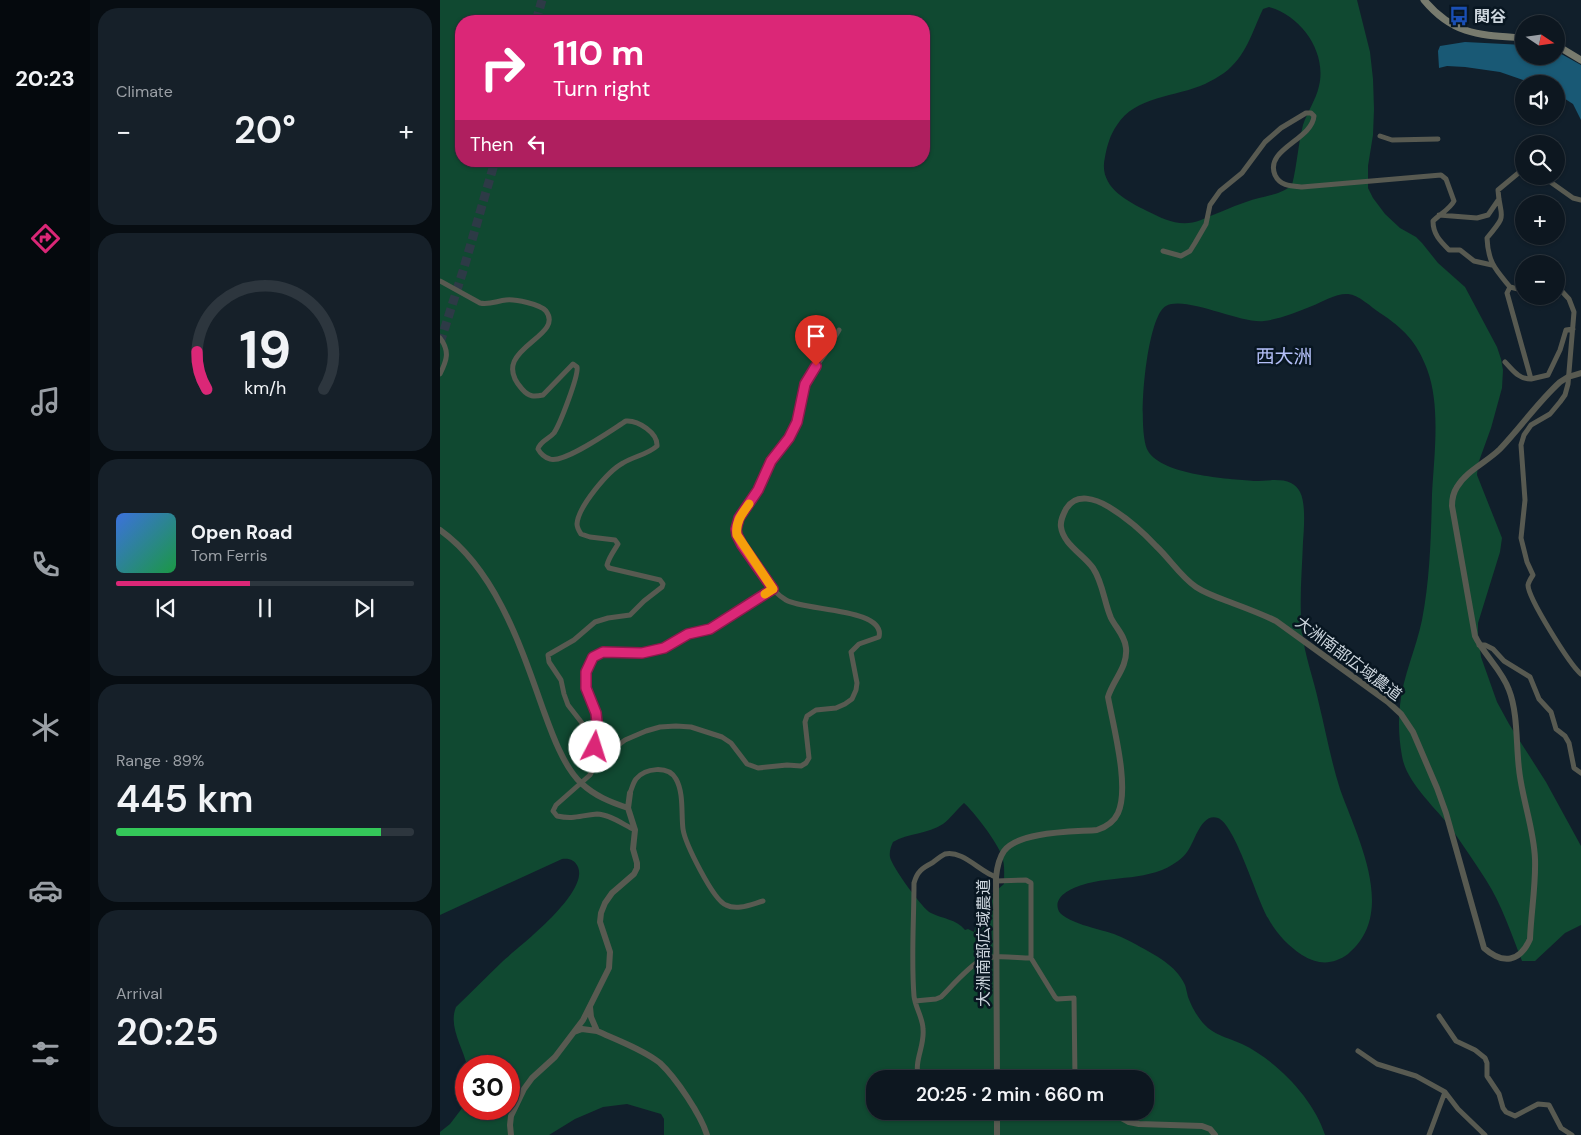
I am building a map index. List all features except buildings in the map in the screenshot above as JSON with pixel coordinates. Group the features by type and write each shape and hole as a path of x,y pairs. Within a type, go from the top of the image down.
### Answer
{"main road":[{"path":"1424,0 1434,12 1449,24 1487,36 1515,38"},
{"path":"1565,50 1581,60"}],"street":[{"path":"1164,251 1181,256 1190,251 1206,224 1210,205 1220,191 1242,174 1266,142 1281,128 1306,113 1311,113 1314,116 1313,122 1307,131 1286,147 1277,158 1273,167 1275,176 1281,183 1288,186 1302,187 1441,175 1446,179 1454,201 1452,206 1433,221 1433,229 1438,240 1449,250 1460,250 1474,261 1492,265"},
{"path":"1380,136 1392,140 1438,138"},
{"path":"1510,288 1492,265 1488,238 1501,222 1503,214 1498,190 1515,176"},
{"path":"1555,185 1573,198 1581,200"},
{"path":"1439,216 1478,218 1488,215 1499,199"},
{"path":"440,281 480,303 486,304 508,300 523,301 542,308 547,312 549,318 547,327 514,361 512,372 514,381 525,393 536,396 542,394 573,364 578,370 554,433 539,445 539,452 549,459 556,460 582,449 626,421 633,420 654,436 658,442 651,452 624,462 612,470 600,482 577,521 577,526 581,534 615,540 618,544 606,565 609,568 660,580 663,584 662,587 630,615 596,622 574,640 548,655 549,662 561,680 568,705 582,723 582,732 577,744 590,760 592,768"},
{"path":"1510,288 1515,288"},
{"path":"1510,288 1507,293 1531,379"},
{"path":"1565,294 1572,304 1574,312 1568,377 1564,395 1560,402 1550,414 1531,425 1524,435 1521,444 1525,500 1521,538 1527,562 1533,575 1530,580 1529,591 1547,626 1581,674"},
{"path":"1505,362 1523,379 1548,376 1560,350 1566,330 1573,329"},
{"path":"635,830 599,814 570,819 557,816 553,811 556,805 590,774 598,760 625,740 660,727 676,726 691,728 726,740 731,743 747,764 758,768 787,765 801,766 809,758 805,722 807,716 816,710 836,708 852,699 857,683 851,652 859,644 879,637 880,632 872,622 861,616 837,610 798,605 786,600 773,589 742,545 736,529 739,518 758,490 771,461 789,438 797,422 807,379 839,330"},
{"path":"440,338 446,347 448,357 440,374"},
{"name":"大洲南部広域農道","path":"996,1070 996,879 998,865 1004,851 1014,843 1040,836 1097,830 1107,826 1118,814 1121,803 1122,777 1108,697 1124,666 1126,646 1108,610 1099,576 1092,566 1065,539 1061,527 1062,516 1069,505 1078,499 1088,498 1098,501 1126,518 1157,546 1176,569 1198,588 1276,621 1388,702 1401,714 1413,732 1446,813 1484,948 1498,958 1509,959 1517,956 1525,948 1530,939 1535,860 1519,771 1513,712 1509,691 1503,678 1479,645 1472,624 1453,522 1453,495 1465,477 1495,454 1552,390 1568,377 1581,373"},
{"path":"440,530 454,541 475,566 507,614 517,636 549,725 563,756 581,782 609,802 628,808"},
{"path":"598,760 594,737 597,722 596,713 586,688 586,672 593,657 603,652 642,653 664,648 688,634 710,629 773,589"},
{"path":"1479,645 1493,648 1504,661 1530,677 1538,698 1551,712 1556,729 1565,736 1569,743 1574,768 1581,773"},
{"path":"511,1135 511,1116 524,1089 532,1078 555,1057 573,1032 590,1007 609,968 611,961 610,952 600,922 601,913 604,903 612,893 634,874 637,868 633,849 635,830 628,808 633,784 644,772 661,770 670,773 676,779 686,842 720,902 726,906 734,907 763,901"},
{"path":"916,1070 916,1063 923,1039 923,1028 915,1001 914,883 917,874 924,867 946,854 963,857 996,879 1026,880 1031,883 1031,958 1057,999 1074,998 1075,1070"},
{"path":"915,1001 941,997 975,964 982,960 1031,958"},
{"path":"590,1007 591,1017 598,1031"},
{"path":"1439,1016 1456,1041 1475,1050 1485,1058 1488,1080 1499,1094 1506,1112 1515,1116 1538,1104 1549,1105 1561,1128 1572,1135"},
{"path":"573,1032 582,1029 598,1031 660,1063 699,1115 707,1135"},
{"path":"1358,1051 1377,1064 1416,1076 1445,1092 1458,1110 1485,1135"},
{"path":"1429,1135 1445,1092"},
{"path":"996,1120 996,1135"},
{"path":"1125,1120 1139,1124 1202,1126 1210,1128 1214,1135"}],"green space":[{"path":"440,0 1357,0 1370,52 1373,79 1373,135 1368,166 1368,188 1385,214 1400,228 1416,237 1438,263 1465,287 1497,347 1501,359 1503,370 1502,388 1491,428 1478,464 1477,475 1502,538 1500,552 1478,623 1481,657 1497,702 1546,782 1581,846 1581,925 1565,933 1535,961 1522,961 1502,909 1486,880 1451,828 1415,785 1405,766 1402,756 1399,711 1404,684 1422,620 1427,589 1435,448 1434,399 1427,369 1414,343 1396,324 1365,302 1348,294 1334,296 1288,315 1264,321 1254,321 1186,304 1166,306 1159,314 1148,351 1143,399 1143,422 1148,451 1167,466 1181,471 1213,477 1254,481 1287,481 1300,492 1304,516 1301,597 1303,639 1331,757 1369,874 1372,896 1370,918 1363,937 1348,954 1331,962 1314,961 1292,948 1271,924 1225,823 1218,818 1212,817 1203,823 1184,855 1167,868 1143,875 1078,886 1061,896 1057,904 1061,914 1066,918 1114,934 1134,943 1171,966 1181,978 1192,1005 1205,1025 1216,1033 1255,1051 1280,1070 1312,1108 1320,1121 1325,1135 664,1135 664,1119 661,1114 627,1104 603,1107 575,1119 549,1135 440,1135 440,1132 455,1117 455,1120 520,1120 520,1055 464,1055 455,1029 454,1014 456,1007 503,961 537,932 564,904 579,878 578,867 572,860 562,859 440,915","holes":["1269,7 1292,18 1309,38 1315,49 1321,74 1316,96 1303,125 1292,185 1276,194 1252,200 1201,220 1187,223 1173,222 1160,217 1139,207 1115,191 1109,184 1106,176 1104,167 1105,157 1112,133 1125,115 1145,103 1205,84 1224,73 1232,67 1243,52 1263,9","964,803 996,843 1004,866 1004,884 984,901 974,932 968,929 965,930 953,921 927,910 901,877 890,855 893,842 943,824"]}],"water":[{"path":"1465,42 1515,45 1515,65 1565,65 1565,56 1581,65 1581,120 1573,104 1565,99 1565,75 1515,75 1515,77 1500,72 1465,67 1447,66 1439,68 1438,51 1440,46"}],"tunnel":[{"path":"538,15 542,0"},
{"path":"440,343 493,167"}],"slow traffic":[{"path":"749,504 739,518 736,529 737,535 773,589 765,594"}],"place":[{"name":"関谷","path":"1459,16"}],"district":[{"name":"西大洲","path":"1284,356"}],"route":[{"path":"595,747 596,713 586,688 586,672 593,657 603,652 630,654 664,648 688,634 710,629 773,589 742,545 736,529 739,518 758,490 771,461 789,438 797,422 805,384 816,366"}]}
